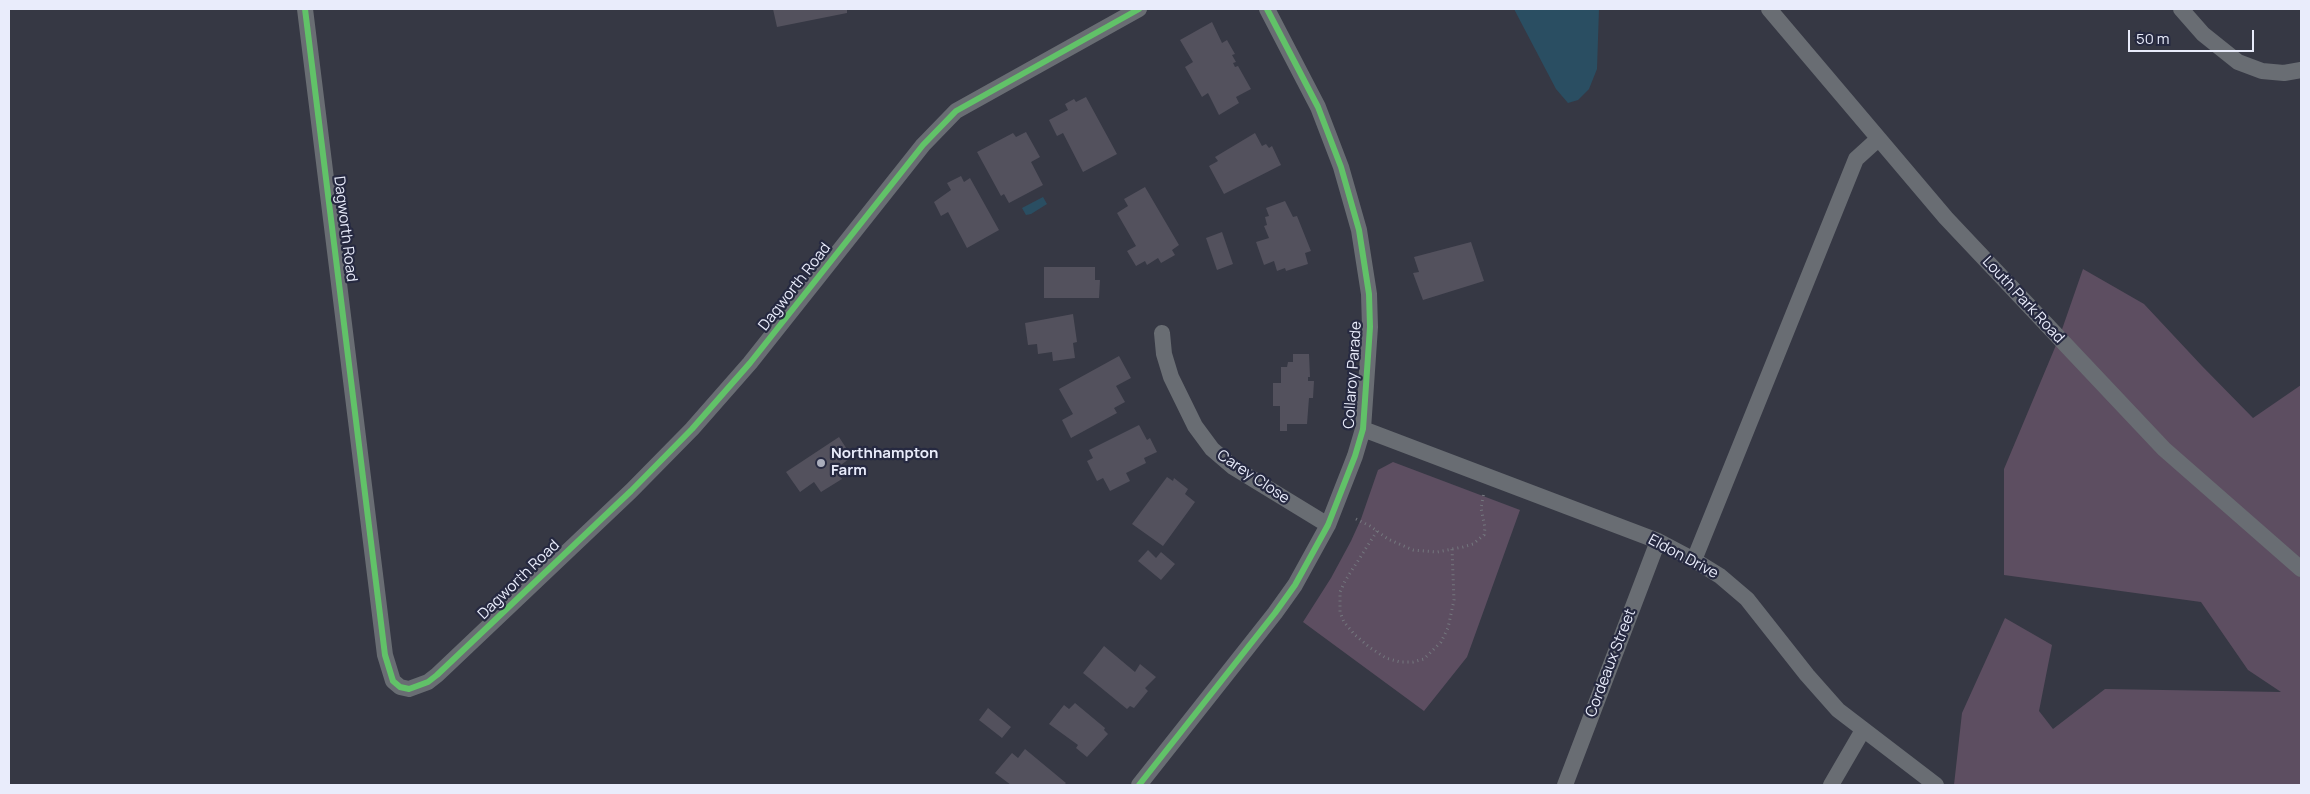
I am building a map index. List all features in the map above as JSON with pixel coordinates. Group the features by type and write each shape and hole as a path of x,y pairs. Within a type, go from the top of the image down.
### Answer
{"street":[{"name":"Dagworth Road","path":"305,9 385,655 393,681 409,689 423,685 437,675 686,435 750,363 923,145 956,111 1140,9"},
{"name":"Collaroy Parade","path":"1140,785 1275,613 1308,563 1328,525 1355,456 1363,429 1370,327 1368,286 1360,230 1341,167 1318,107 1267,9"},
{"name":"Louth Park Road","path":"1769,9 1946,218 2164,449 2301,569"},
{"path":"2181,9 2203,34 2238,62 2262,71 2284,73 2301,70"},
{"path":"1694,560 1856,159 1878,139"},
{"name":"Carey Close","path":"1162,333 1164,354 1171,377 1196,426 1212,449 1233,467 1328,525"},
{"name":"Eldon Drive","path":"1363,429 1658,541 1720,576 1747,600 1832,703 1863,730 1936,785"},
{"name":"Cordeaux Street","path":"1565,785 1658,541"},
{"path":"1831,785 1863,730"}],"path":[{"path":"1356,518 1388,539 1413,550 1438,552 1452,550 1473,544 1484,535 1481,508 1484,492"},
{"path":"1377,531 1345,581 1340,592 1340,612 1344,622 1369,647 1386,658 1400,662 1413,662 1424,658 1441,642 1448,628 1454,600 1452,550"}],"shaded area":[{"path":"2083,269 2144,304 2253,418 2301,385 2301,785 1954,785 1962,713 2005,618 2052,645 2039,711 2053,729 2105,689 2281,692 2248,670 2201,602 2004,575 2004,469 2059,338"},
{"path":"1393,462 1520,510 1467,657 1424,711 1303,622 1331,578 1351,541 1361,519 1378,470"}],"water":[{"path":"1514,9 1599,9 1597,69 1589,89 1578,100 1568,103 1556,89"},
{"path":"1043,197 1047,204 1026,215 1022,208"}],"building":[{"path":"773,9 847,9 847,13 777,27"},
{"path":"1212,22 1222,43 1227,40 1235,54 1232,55 1236,62 1233,63 1235,67 1238,66 1251,89 1236,97 1239,103 1219,115 1208,93 1202,97 1185,67 1193,62 1180,40"},
{"path":"1086,97 1117,154 1083,172 1063,133 1057,136 1049,120 1068,110 1065,104 1074,99 1076,102"},
{"path":"1026,132 1040,157 1031,162 1043,185 1009,203 1004,194 1001,196 977,152 1013,133 1016,137"},
{"path":"1255,133 1262,146 1266,144 1269,148 1272,146 1281,165 1224,194 1209,166 1218,161 1215,157"},
{"path":"961,176 964,182 970,178 999,230 967,248 948,212 941,216 934,202 951,190 947,183"},
{"path":"1145,187 1179,245 1172,250 1175,255 1161,263 1158,258 1147,265 1145,261 1136,266 1127,251 1136,246 1117,213 1128,206 1124,199"},
{"path":"1285,201 1293,217 1297,216 1311,251 1305,253 1308,264 1286,271 1285,268 1277,271 1274,261 1264,265 1256,242 1269,238 1264,226 1267,225 1265,217 1269,216 1266,208"},
{"path":"1222,232 1233,264 1217,270 1206,238"},
{"path":"1471,242 1484,281 1423,300 1413,273 1419,272 1414,257"},
{"path":"1044,267 1095,267 1095,280 1100,280 1099,298 1044,298"},
{"path":"1073,314 1077,342 1073,343 1075,358 1053,361 1052,352 1038,354 1037,344 1028,345 1025,323"},
{"path":"1293,354 1309,354 1310,377 1308,377 1308,381 1314,381 1313,398 1309,398 1307,424 1287,424 1287,431 1280,431 1280,406 1273,406 1273,383 1281,383 1281,367 1287,367 1288,362 1293,362"},
{"path":"1119,356 1131,378 1116,386 1125,402 1114,408 1117,413 1071,438 1062,420 1073,414 1059,389"},
{"path":"1139,425 1147,440 1150,438 1157,452 1144,458 1146,463 1126,473 1130,481 1110,491 1103,478 1097,481 1087,461 1093,458 1089,450"},
{"name":"Northhampton Farm","path":"839,437 852,457 835,469 842,479 821,492 814,482 800,492 786,472"},
{"path":"1167,477 1173,481 1174,478 1188,489 1185,494 1195,502 1163,546 1132,524"},
{"path":"1148,550 1156,558 1161,552 1175,564 1161,580 1138,561"},
{"path":"1104,646 1135,672 1140,664 1156,677 1145,688 1148,691 1134,708 1130,706 1127,709 1083,673"},
{"path":"1075,703 1105,728 1104,730 1108,734 1087,757 1076,748 1078,745 1049,724 1064,705 1069,709"},
{"path":"988,708 1011,727 1002,738 979,720"},
{"path":"1025,749 1066,783 1064,785 1011,785 995,773 1012,753 1018,758"}],"cycle path":[{"path":"305,9 385,655 393,681 400,687 409,689 428,682 437,675 631,491 692,429 750,363 923,145 956,111 1139,9"},
{"path":"1139,785 1295,585 1328,525 1355,456 1363,429 1370,327 1369,294 1359,230 1341,167 1318,107 1267,9"}],"place":[{"name":"Northhampton Farm","path":"821,463"}]}
